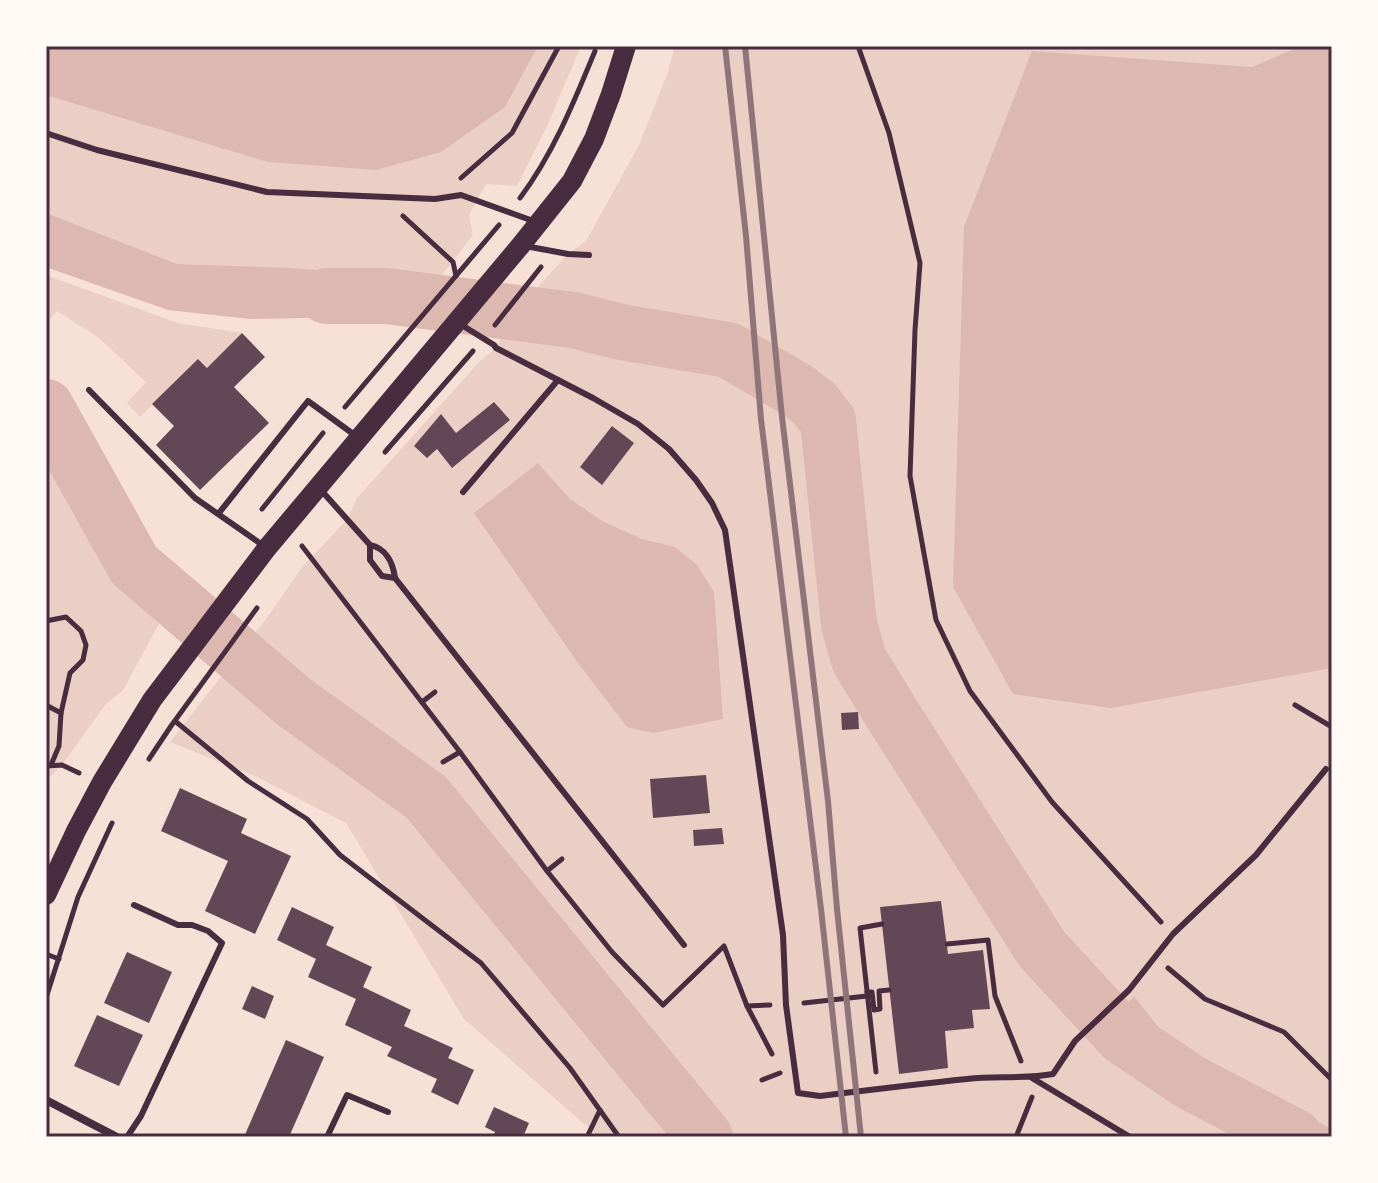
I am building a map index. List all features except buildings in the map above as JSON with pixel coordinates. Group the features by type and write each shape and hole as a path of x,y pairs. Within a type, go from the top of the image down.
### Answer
{"main road":[{"path":"46,895 102,782 152,700 317,486 572,181 594,139 626,46"}],"street":[{"path":"46,1100 117,1137"}],"lane":[{"path":"46,133 97,150 267,192 435,199 461,195 540,223"},
{"path":"521,245 589,255"},
{"path":"457,322 496,348 638,424 669,449 704,491 725,530 783,935 786,1005 798,1093 820,1096 999,1076 1034,1078 1053,1074 1075,1041 1129,990 1173,934 1256,855 1326,769"},
{"path":"463,492 558,380"},
{"path":"89,390 195,498 267,548"},
{"path":"219,513 308,401 359,438"},
{"path":"317,486 370,545 379,547 393,565 395,578 684,945"},
{"path":"370,545 370,560 382,576 395,578"},
{"path":"127,1137 141,1116 222,943 208,931 192,925 178,925 134,905"},
{"path":"1034,1078 1130,1137"},
{"path":"327,1137 347,1095 388,1112"}],"path":[{"path":"435,199 512,133 559,46"},
{"path":"346,406 527,188 551,149 597,46"},
{"path":"858,46 889,133 920,263 910,476 936,620 970,691 1052,802 1173,934"},
{"path":"382,197 453,262 456,277"},
{"path":"499,320 532,278"},
{"path":"376,462 462,363"},
{"path":"261,511 326,430"},
{"path":"302,546 547,871 612,952 663,1005 724,946 747,1006 775,1059"},
{"path":"149,760 257,609"},
{"path":"46,621 66,617 81,631 86,645 83,660 70,673 61,713 59,746 48,765"},
{"path":"422,702 435,692"},
{"path":"46,705 61,713"},
{"path":"1295,705 1332,727"},
{"path":"175,721 248,781 307,819 340,855 481,963 570,1068 619,1137"},
{"path":"443,762 460,752"},
{"path":"48,765 62,765 79,774"},
{"path":"46,998 78,897 112,823"},
{"path":"547,871 562,859"},
{"path":"878,1089 871,993 860,928 882,924"},
{"path":"947,944 988,940 992,997 1025,1070 1034,1078 1033,1092 1016,1137"},
{"path":"46,954 59,959"},
{"path":"1154,957 1205,999 1284,1032 1332,1080"},
{"path":"786,1005 889,990"},
{"path":"762,1080 782,1072"},
{"path":"587,1137 600,1110"}],"shaded area":[{"path":"46,46 581,46 548,124 517,186 486,184 469,215 473,235 424,298 401,316 251,319 168,310 46,267"},
{"path":"46,46 538,46 505,107 441,152 376,170 268,162 46,95"},
{"path":"675,46 1332,46 1332,1137 599,1137 464,1019 346,823 255,776 170,742 269,615 302,567 347,520 357,498 480,361 496,348 507,324 544,280 568,254 586,241 639,145"},
{"path":"1301,46 1332,46 1332,668 1111,708 1013,694 953,587 964,227 1032,51 1252,67"},
{"path":"46,213 177,264 409,277 401,316 251,319 168,310 46,267"},
{"path":"46,275 178,323 242,333 207,368 198,359 140,417 127,403 146,382 99,338 57,311 46,324"},
{"path":"538,463 570,499 604,522 642,539 675,547 697,565 714,592 723,719 653,733 627,727 578,663 474,513"},
{"path":"46,467 102,531 165,613 123,690 105,705 62,765 46,781"},
{"path":"1134,996 1175,1048 1332,1129 1332,1137 1254,1137 1233,1127 1097,1038"}],"waterway":[{"path":"326,296 386,296 573,320 621,332 728,350 814,403 828,421 849,624 859,660 1042,949 1123,1037 1190,1082 1295,1137"},
{"path":"46,407 134,565 294,702 426,797 705,1137"}],"railway":[{"path":"725,46 746,236 761,419 846,1137"},
{"path":"745,46 782,417 828,801 861,1137"}]}
